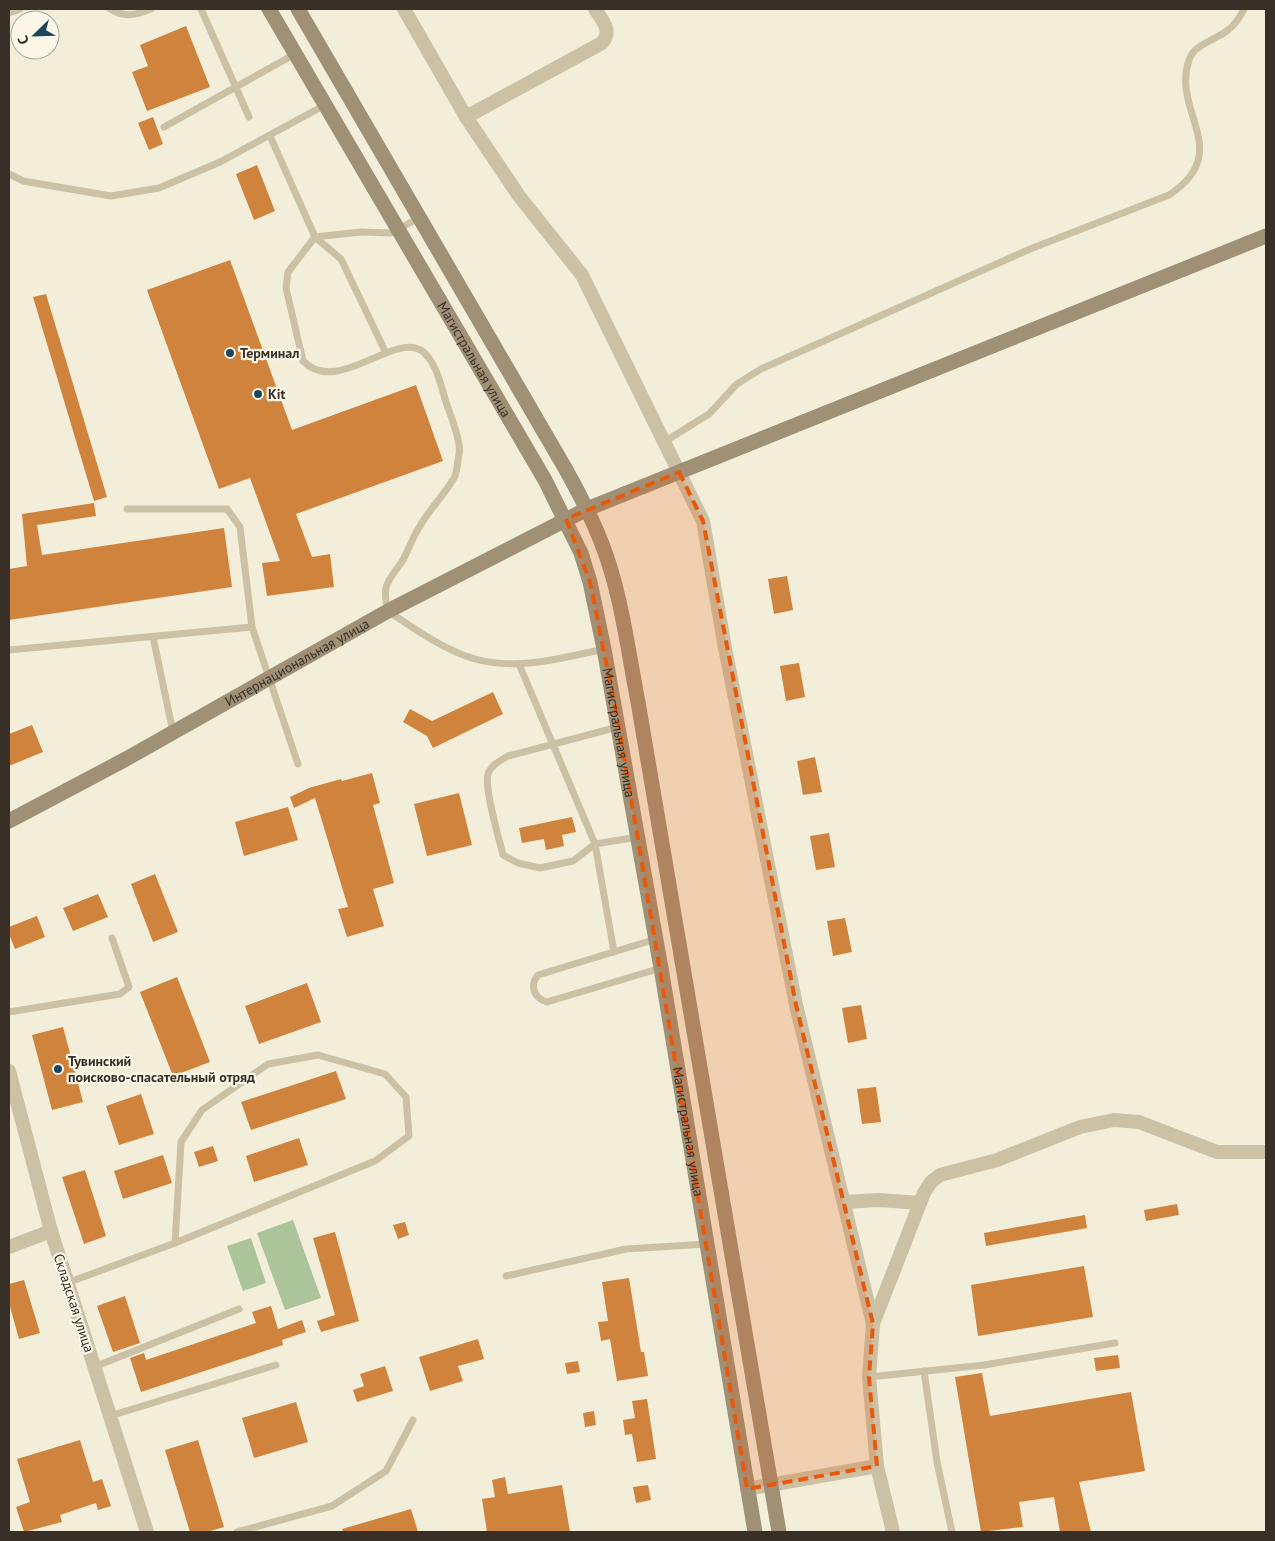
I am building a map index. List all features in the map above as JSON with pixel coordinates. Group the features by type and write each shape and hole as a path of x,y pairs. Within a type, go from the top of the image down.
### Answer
{"main road":[{"name":"Магистральная улица","path":"269,9 400,229 566,519 581,553 590,582 619,727 755,1532"},
{"name":"Магистральная улица","path":"298,9 587,509 603,546 612,576 638,702 779,1532"},
{"name":"Интернациональная улица","path":"9,821 173,732 388,611 587,509 1266,236"}],"street":[{"path":"404,9 466,116 519,196 582,275 703,521 725,648 796,1005 873,1324"},
{"path":"466,116 602,43 607,36 607,31 594,9"},
{"name":"Складская улица","path":"9,1071 51,1231 147,1532"},
{"path":"893,1532 877,1466 869,1377 873,1324 920,1203 931,1182 940,1175 997,1160 1080,1127 1114,1120 1139,1122 1217,1152 1264,1154"},
{"path":"844,1202 879,1200 920,1203"},
{"path":"9,1247 51,1231"},
{"path":"747,1489 877,1466"}],"lane":[{"path":"9,13 20,9"},
{"path":"110,9 119,14 135,15 151,9"},
{"path":"201,9 249,117"},
{"path":"664,442 709,414 737,384 761,368 1030,249 1169,195 1185,184 1198,164 1200,140 1185,83 1189,58 1202,44 1228,30 1240,17 1244,9"},
{"path":"164,127 295,53"},
{"path":"9,174 23,181 111,196 159,188 220,162 325,105"},
{"path":"270,136 314,238 341,259 386,353"},
{"path":"420,218 391,233 361,232 314,238 288,272 286,288 303,361 312,370 335,373 386,353 403,348 418,348 428,356 440,383 460,450 454,476 431,507 403,559 389,578 386,591 388,611 432,640 475,659 519,664 547,661 604,649"},
{"path":"127,509 227,509 240,527 252,628 298,764"},
{"path":"9,650 252,628"},
{"path":"153,637 173,732"},
{"path":"519,664 596,844 614,952"},
{"path":"619,727 508,756 496,762 488,773 488,787 503,855 518,863 540,868 573,861 596,844 638,837"},
{"path":"9,1012 120,994 129,987 112,938"},
{"path":"656,939 538,975 533,985 536,996 547,1002 661,968"},
{"path":"67,1283 175,1243 375,1161 409,1136 406,1097 385,1074 318,1055 268,1064 202,1110 181,1142 175,1243"},
{"path":"506,1276 626,1249 707,1244"},
{"path":"94,1367 239,1309"},
{"path":"869,1377 984,1365 1116,1343"},
{"path":"110,1416 276,1365"},
{"path":"924,1371 937,1462 952,1532"},
{"path":"236,1532 332,1506 386,1471 413,1420"}],"highlighted area":[{"path":"679,472 703,521 796,1005 873,1324 869,1377 877,1466 747,1489 619,727 590,582 566,519"}],"green space":[{"path":"293,1220 321,1298 285,1310 257,1233"},
{"path":"251,1238 266,1283 243,1291 227,1246"}],"building":[{"path":"186,26 210,87 147,111 132,72 148,66 140,45"},
{"path":"153,117 163,144 149,150 138,123"},
{"path":"257,165 275,211 254,220 236,174"},
{"path":"230,260 292,430 416,385 443,461 296,514 312,557 330,554 334,587 267,596 262,563 280,561 250,478 219,489 147,290"},
{"path":"46,294 107,497 94,501 33,297"},
{"path":"94,503 96,516 37,525 42,555 224,528 232,587 9,620 9,569 27,566 22,514"},
{"path":"787,576 793,610 774,614 768,579"},
{"path":"799,663 805,697 786,701 780,666"},
{"path":"493,692 503,714 433,748 427,736 403,722 410,709 432,721"},
{"path":"32,725 43,752 9,766 9,734"},
{"path":"815,757 822,792 803,795 797,761"},
{"path":"372,773 380,803 373,805 394,883 373,889 384,926 347,937 338,909 348,907 315,798 294,808 290,797 309,788"},
{"path":"459,793 472,845 427,856 414,804"},
{"path":"288,807 298,840 244,856 235,822"},
{"path":"572,817 576,832 562,835 564,846 546,850 544,839 522,843 519,828"},
{"path":"829,833 835,867 816,870 810,836"},
{"path":"155,874 178,932 153,942 131,884"},
{"path":"98,894 108,917 73,931 63,908"},
{"path":"37,916 45,937 15,949 9,934 9,927"},
{"path":"845,918 852,952 833,956 827,921"},
{"path":"177,977 210,1062 173,1076 140,992"},
{"path":"307,983 321,1022 259,1044 245,1006"},
{"path":"861,1005 867,1039 848,1043 842,1008"},
{"name":"Тувинский поисково-спасательный отряд","path":"63,1027 83,1102 52,1110 32,1035"},
{"path":"336,1071 346,1099 251,1130 241,1102"},
{"path":"876,1087 881,1122 862,1124 857,1089"},
{"path":"141,1094 154,1134 119,1145 106,1106"},
{"path":"299,1138 308,1165 254,1182 246,1156"},
{"path":"213,1146 218,1161 199,1167 194,1152"},
{"path":"163,1155 172,1183 123,1199 114,1171"},
{"path":"85,1170 106,1236 84,1244 62,1177"},
{"path":"1177,1204 1179,1215 1146,1221 1144,1210"},
{"path":"1085,1215 1087,1228 986,1246 984,1233"},
{"path":"405,1222 409,1235 398,1239 393,1225"},
{"path":"335,1232 359,1321 321,1332 317,1321 335,1315 313,1238"},
{"path":"1084,1266 1093,1317 978,1336 971,1285"},
{"path":"629,1278 641,1352 644,1352 648,1376 617,1381 610,1339 601,1341 598,1322 608,1321 602,1282"},
{"path":"24,1280 40,1333 19,1339 9,1303 9,1284"},
{"path":"125,1296 140,1343 113,1352 97,1306"},
{"path":"271,1306 278,1329 302,1320 306,1332 282,1340 283,1345 141,1392 130,1358 144,1353 146,1360 256,1323 252,1312"},
{"path":"478,1339 484,1359 458,1366 463,1381 430,1391 419,1357"},
{"path":"1118,1355 1120,1368 1096,1371 1094,1358"},
{"path":"578,1361 580,1372 567,1374 565,1363"},
{"path":"385,1366 393,1391 357,1402 353,1390 364,1386 360,1374"},
{"path":"982,1373 990,1416 1131,1392 1145,1471 1079,1482 1091,1532 1060,1532 1054,1497 1019,1502 1023,1527 981,1532 955,1377"},
{"path":"647,1399 656,1459 637,1462 632,1434 625,1435 623,1420 635,1418 632,1401"},
{"path":"296,1402 308,1442 254,1458 242,1418"},
{"path":"594,1411 596,1425 585,1427 583,1413"},
{"path":"80,1440 93,1482 102,1479 111,1506 98,1510 96,1503 60,1515 62,1522 24,1532 16,1507 30,1502 17,1459"},
{"path":"198,1440 224,1527 207,1532 190,1532 165,1450"},
{"path":"505,1477 508,1494 562,1485 570,1532 487,1532 482,1499 495,1497 492,1480"},
{"path":"648,1485 651,1500 636,1503 633,1487"},
{"path":"411,1509 418,1532 343,1532 342,1529"}],"place":[{"name":"Терминал","path":"230,353"},
{"name":"Kit","path":"258,394"},
{"name":"Тувинский поисково-спасательный отряд","path":"58,1069"}]}
